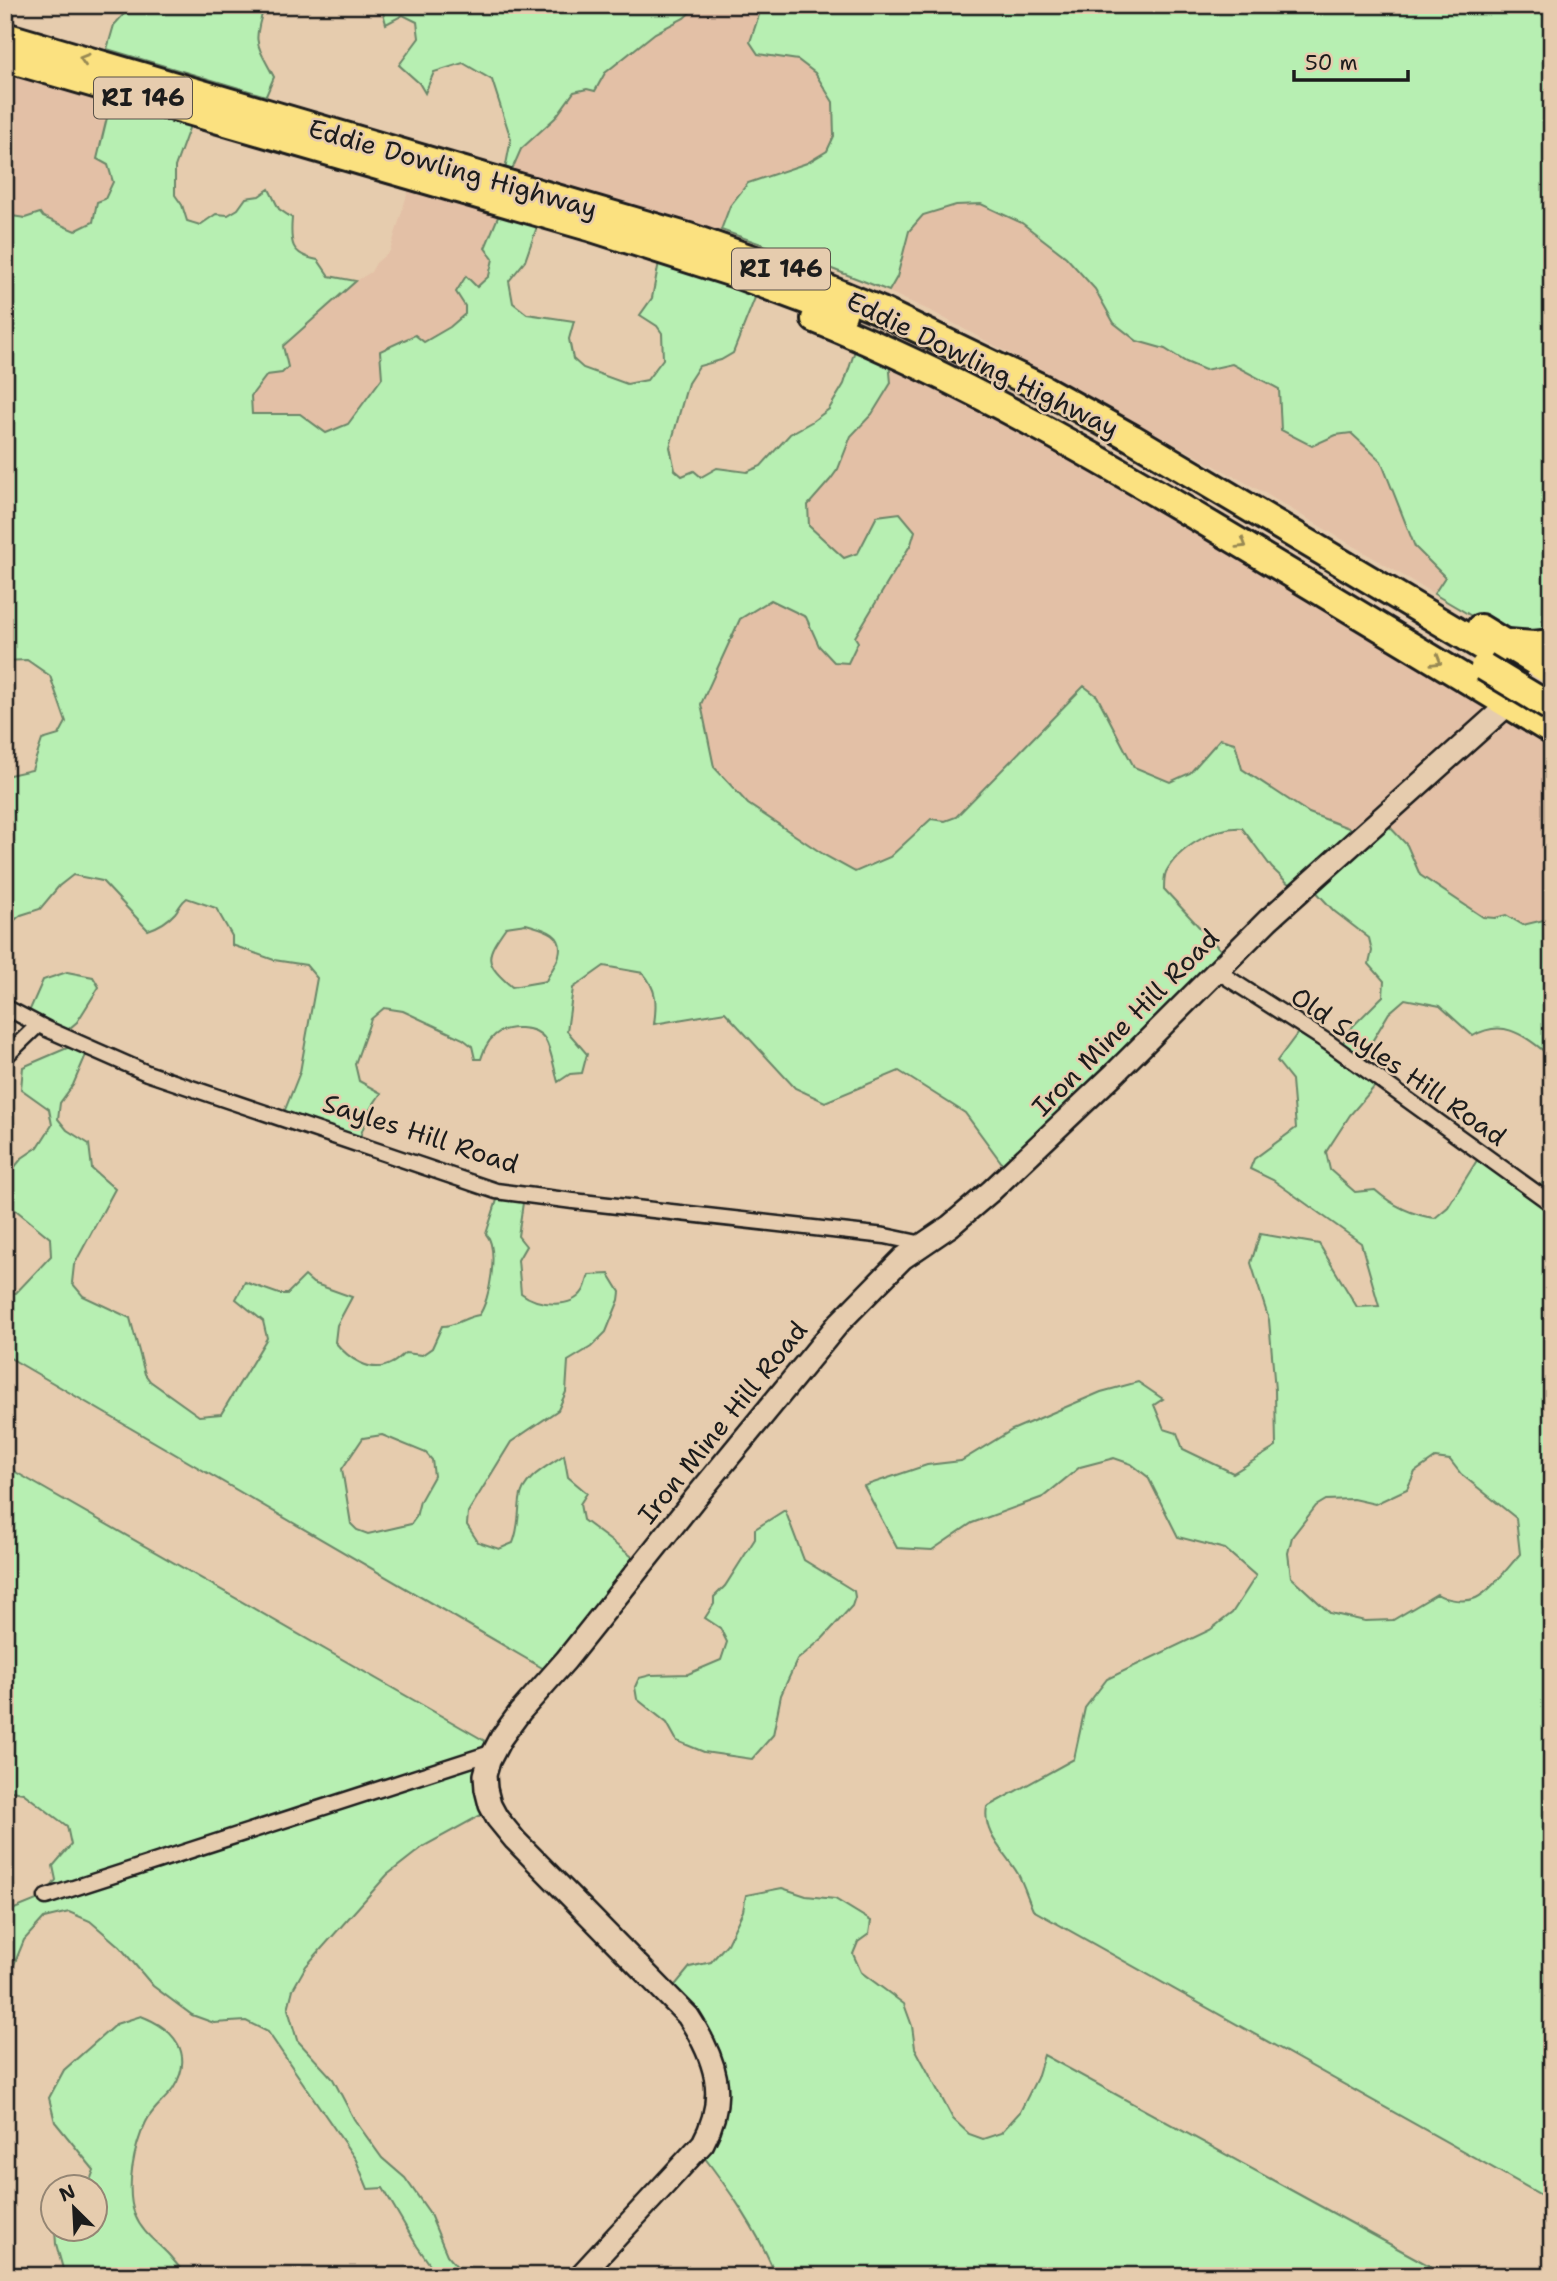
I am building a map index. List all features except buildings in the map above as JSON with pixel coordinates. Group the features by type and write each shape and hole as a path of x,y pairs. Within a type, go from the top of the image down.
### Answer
{"highway":[{"name":"Eddie Dowling Highway","path":"5,36 214,108"},
{"name":"Eddie Dowling Highway","path":"5,58 214,108 689,237 775,267 879,310 989,361 1084,410 1494,654 1552,708"},
{"path":"214,108 273,151 720,285 799,312 879,346 999,405 1116,469 1552,732"},
{"path":"1494,654 1552,643"},
{"name":"Eddie Dowling Highway","path":"1494,654 1551,673"}],"street":[{"path":"1508,704 1551,673"},
{"name":"Iron Mine Hill Road","path":"580,2276 703,2143 716,2108 716,2076 706,2046 688,2016 515,1840 497,1818 490,1805 485,1775 494,1752 520,1712 566,1660 839,1323 903,1258 950,1226 1000,1183 1268,920 1508,704"},
{"name":"Old Sayles Hill Road","path":"1217,971 1329,1043 1552,1204"},
{"name":"Sayles Hill Road","path":"5,1007 38,1025 147,1073 496,1191 885,1236 923,1244"},
{"path":"5,1057 38,1025"},
{"path":"46,1896 494,1752"}],"shaded area":[{"path":"698,5 772,5 760,12 750,42 758,54 799,60 815,73 833,102 834,136 827,151 807,163 748,183 730,206 721,230 699,228 511,172 521,149 555,118 574,92 588,89 595,91 605,73 655,33 684,18"},
{"path":"5,63 112,97 108,165 113,182 105,199 97,203 93,222 75,231 43,217 40,213 25,218 5,215"},
{"path":"410,185 500,212 489,276 477,287 466,276 456,292 465,306 465,314 450,327 423,342 382,378 348,424 326,433 300,414 252,414 251,396 267,375 282,373 283,346 356,281 371,272 376,263 390,251"},
{"path":"981,204 1022,223 1066,257 1095,289 1114,323 1137,341 1165,349 1205,370 1232,364 1279,389 1281,430 1312,446 1336,435 1351,433 1381,461 1415,547 1445,577 1434,594 1261,491 933,312 889,291 897,277 909,231 923,215 956,205"},
{"path":"888,350 1552,731 1552,918 1523,925 1506,915 1483,917 1420,875 1407,845 1359,832 1309,813 1242,769 1235,743 1219,740 1190,773 1170,782 1134,767 1097,696 1084,686 956,817 945,821 931,819 890,857 855,872 748,804 714,767 701,704 740,619 771,600 807,617 819,646 855,637 910,544 877,517 858,553 844,558 809,526 808,505 838,469 851,436 872,414"}],"green space":[{"path":"125,5 265,5 257,36 263,57 274,77 266,96 107,49 114,25 124,14"},
{"path":"381,5 698,5 684,18 655,33 605,73 595,91 587,89 574,92 555,118 521,149 511,172 505,170 511,139 492,80 463,63 434,72 425,93 419,83 399,65 419,38 417,22 403,15 386,24"},
{"path":"772,5 1552,5 1552,632 1524,637 1487,625 1434,594 1445,577 1415,547 1381,461 1351,433 1336,435 1312,446 1281,430 1279,389 1232,364 1205,370 1165,349 1137,341 1114,323 1095,289 1066,257 1022,223 981,204 956,205 923,215 909,231 897,277 889,291 721,230 730,206 748,183 807,163 827,151 834,136 833,102 815,73 798,60 758,54 750,42 760,12"},
{"path":"112,97 192,120 175,167 175,195 182,205 187,221 200,225 216,214 228,215 238,209 246,198 259,196 269,189 279,209 292,218 292,241 297,251 318,260 329,276 356,281 283,346 288,367 282,373 267,375 251,396 252,414 300,414 326,433 348,424 382,378 380,351 415,335 424,342 450,327 465,314 465,306 456,292 466,276 477,287 489,276 493,259 485,248 500,212 538,224 525,261 509,281 513,303 527,314 574,321 569,339 573,359 583,368 627,384 647,380 663,359 662,333 657,326 640,315 652,298 659,262 756,295 733,353 721,360 699,366 688,383 670,447 675,470 682,476 694,471 701,477 717,468 747,472 761,466 790,434 829,409 844,384 856,347 888,350 891,383 872,414 851,436 838,469 808,505 809,526 844,558 858,553 877,516 900,513 915,531 911,544 855,637 858,642 848,663 834,662 819,646 806,617 771,600 740,619 701,704 714,767 748,804 855,872 890,857 931,819 945,821 956,817 1084,686 1097,696 1134,767 1170,782 1190,773 1220,739 1235,743 1242,769 1309,813 1359,832 1385,822 1407,845 1420,875 1483,917 1506,915 1523,925 1552,918 1552,1057 1515,1032 1496,1029 1473,1036 1440,1006 1405,999 1389,1013 1358,1065 1376,1085 1350,1115 1326,1152 1330,1170 1355,1192 1375,1190 1403,1209 1435,1218 1448,1207 1479,1157 1537,1191 1552,1168 1552,2201 1033,1910 1018,1874 991,1834 986,1817 987,1807 1074,1759 1085,1708 1107,1679 1210,1630 1232,1613 1256,1576 1225,1549 1178,1537 1148,1477 1131,1464 1114,1458 1080,1467 1043,1497 972,1523 932,1550 897,1548 864,1486 927,1465 961,1461 1012,1430 1101,1392 1138,1382 1163,1399 1154,1405 1164,1429 1177,1433 1183,1449 1233,1473 1276,1447 1275,1390 1269,1320 1251,1263 1260,1234 1319,1244 1357,1307 1379,1306 1361,1243 1273,1180 1250,1169 1254,1159 1296,1128 1292,1080 1277,1061 1300,1030 1339,1049 1353,1026 1383,996 1384,981 1369,964 1372,951 1369,938 1334,911 1311,886 1297,892 1272,868 1242,828 1221,831 1188,847 1165,874 1164,889 1228,958 1007,1170 965,1113 899,1071 825,1102 795,1088 725,1012 654,1024 655,997 643,973 604,966 573,988 567,1031 587,1054 582,1073 570,1074 558,1082 545,1039 535,1031 506,1029 488,1043 481,1059 475,1059 472,1046 463,1039 403,1011 384,1008 371,1019 355,1064 359,1081 381,1093 369,1111 357,1146 283,1115 300,1072 317,978 306,965 274,960 232,945 232,936 216,908 187,898 169,919 148,930 102,881 73,875 59,886 40,909 21,915 5,928 5,776 32,770 42,740 59,735 66,722 50,676 27,660 5,661 5,215 25,218 40,213 43,217 75,231 93,222 97,202 105,199 113,182 108,165 97,159","holes":["526,924 556,937 559,942 559,955 546,981 512,987 492,965 491,953 506,927","1435,1458 1450,1460 1461,1474 1516,1518 1520,1554 1488,1590 1472,1600 1456,1600 1437,1594 1393,1620 1365,1621 1330,1613 1291,1577 1288,1553 1292,1537 1316,1506 1326,1500 1353,1499 1375,1504 1407,1489 1415,1472"]},
{"path":"67,972 93,977 99,987 77,1022 64,1033 28,1014 43,980"},
{"path":"81,1042 90,1052 60,1103 58,1119 67,1130 89,1144 92,1169 115,1189 74,1265 72,1283 83,1296 130,1318 145,1374 150,1381 199,1416 221,1414 267,1338 263,1321 236,1299 245,1282 279,1294 287,1294 305,1276 313,1283 352,1297 337,1325 335,1342 353,1359 376,1367 394,1362 405,1353 422,1355 432,1348 442,1326 479,1315 487,1298 492,1274 492,1251 486,1234 498,1197 523,1203 518,1236 526,1246 518,1260 521,1293 544,1303 562,1303 578,1297 589,1275 609,1274 620,1292 606,1332 591,1347 568,1361 566,1392 558,1410 511,1442 468,1512 467,1525 478,1542 499,1549 513,1543 525,1485 537,1473 564,1455 568,1477 587,1493 580,1504 583,1520 639,1562 551,1673 5,1355 5,1291 16,1293 51,1256 50,1238 5,1204 5,1179 22,1158 38,1147 52,1125 49,1109 21,1089 23,1067","holes":["382,1435 426,1453 432,1460 434,1476 411,1524 368,1534 357,1530 351,1524 342,1469 363,1438"]},
{"path":"5,1466 492,1745 492,1809 424,1846 387,1875 306,1966 293,1989 288,2009 297,2040 333,2079 354,2119 382,2158 405,2178 429,2212 447,2255 465,2276 438,2276 383,2188 368,2189 356,2160 268,2032 246,2021 214,2023 192,2015 153,1986 120,1947 90,1921 69,1912 44,1918 24,1940 13,1967 5,2037 5,1909 12,1910 44,1897 56,1880 53,1866 71,1845 67,1826 23,1793 5,1790"},
{"path":"785,1510 804,1560 854,1591 852,1606 823,1638 797,1660 781,1695 773,1735 752,1759 704,1752 677,1741 667,1723 637,1699 635,1687 639,1678 688,1674 721,1660 727,1642 720,1628 705,1618 714,1604 714,1597 725,1586 755,1539 755,1529"},
{"path":"782,1888 806,1896 835,1899 871,1921 869,1934 858,1942 853,1954 861,1972 904,2004 912,2026 915,2048 953,2119 969,2134 983,2139 1001,2133 1020,2112 1037,2078 1044,2055 1448,2276 776,2276 742,2210 698,2149 715,2074 671,1990 690,1967 711,1962 727,1944 743,1911 746,1895"},
{"path":"141,2016 153,2021 172,2036 182,2054 182,2065 173,2089 152,2113 142,2132 132,2168 131,2193 135,2215 142,2227 186,2276 65,2276 56,2244 108,2242 108,2172 93,2172 55,2122 49,2098 64,2070 116,2024"}]}
